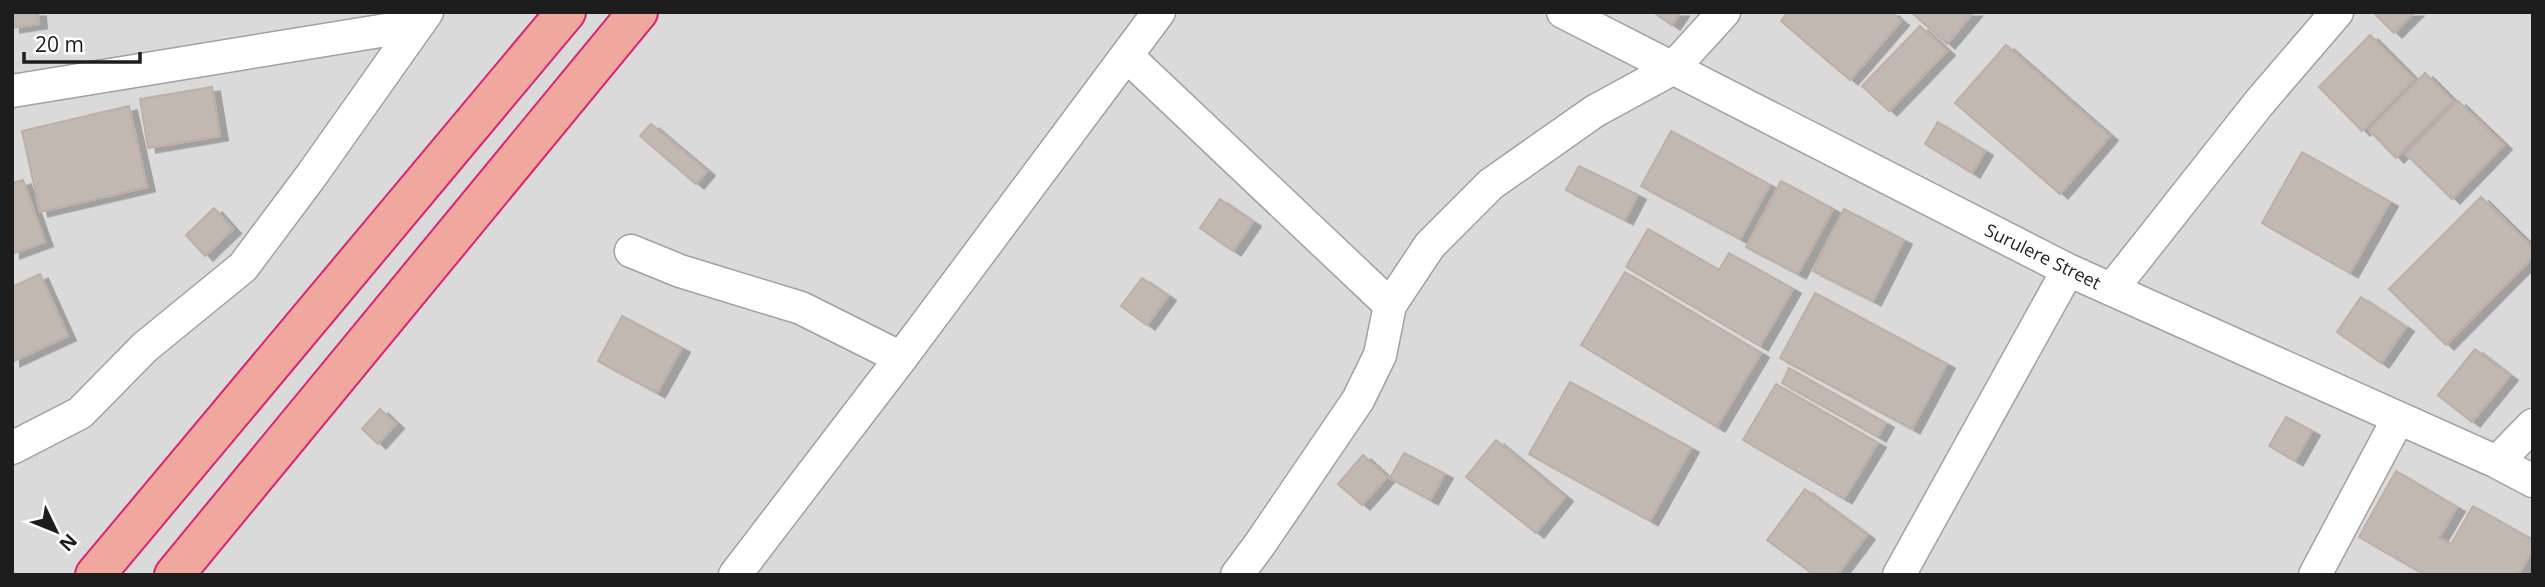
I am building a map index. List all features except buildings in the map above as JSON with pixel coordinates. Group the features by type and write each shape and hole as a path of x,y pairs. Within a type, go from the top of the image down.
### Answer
{"highway":[{"path":"94,575 566,12"},
{"path":"174,575 638,12"}],"street":[{"path":"734,575 901,358 1158,12"},
{"name":"Surulere Street","path":"1563,12 2068,270 2497,462 2533,481"},
{"path":"1237,575 1261,544 1358,400 1380,355 1390,305 1430,245 1491,184 1595,111 1672,69 1724,12"},
{"path":"2112,289 2259,103 2337,12"},
{"path":"12,91 422,19"},
{"path":"12,448 80,413 145,348 243,267 422,19"},
{"path":"1127,57 1390,305"},
{"path":"631,251 680,271 801,308 901,358"},
{"path":"1899,575 2068,270"},
{"path":"2315,575 2398,419"},
{"path":"2497,462 2533,425"}],"shaded area":[{"path":"12,12 2533,12 2533,575 12,575"}]}
